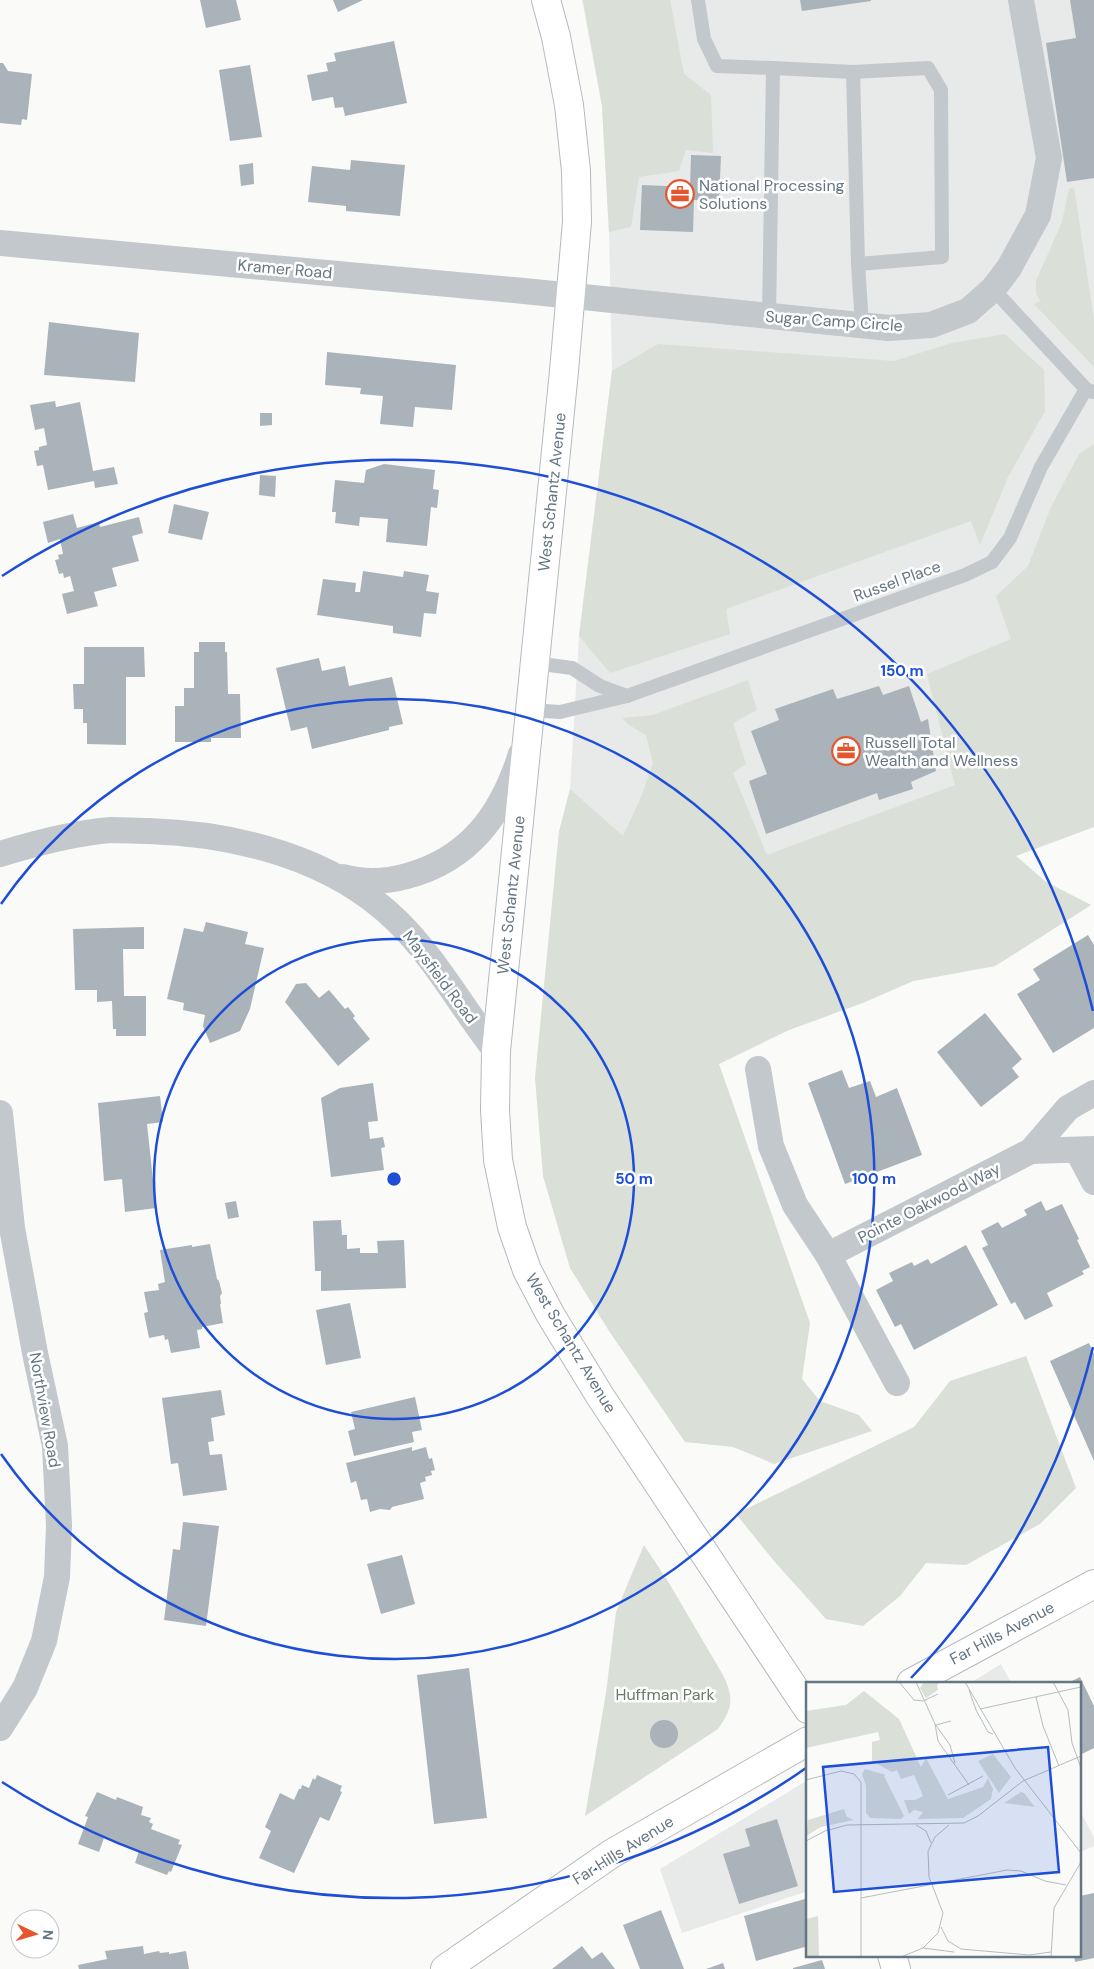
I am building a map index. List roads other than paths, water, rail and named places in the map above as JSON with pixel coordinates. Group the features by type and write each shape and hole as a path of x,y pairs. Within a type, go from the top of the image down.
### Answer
{"main road":[{"name":"West Schantz Avenue","path":"546,0 556,37 569,105 576,171 577,222 564,372 496,1051 495,1110 498,1160 512,1227 527,1270 550,1314 600,1396 806,1706"},
{"name":"Far Hills Avenue","path":"913,1682 1094,1584"},
{"name":"Far Hills Avenue","path":"445,1969 611,1854 806,1742"},
{"path":"892,1956 896,1969"}],"street":[{"name":"Sugar Camp Circle","path":"570,296 889,328 931,325 968,311 993,289 1009,268 1038,215 1049,158 1021,0"},
{"name":"Kramer Road","path":"0,243 570,296"},
{"name":"Maysfield Road","path":"330,874 364,881 395,879 436,866 464,850 486,825 508,788 528,722"},
{"name":"Maysfield Road","path":"0,854 57,838 112,830 172,832 246,844 284,854 330,874 370,898 384,909 409,933 426,954 496,1051"},
{"path":"758,1069 771,1146 795,1205 828,1255 897,1384"},
{"name":"Pointe Oakwood Way","path":"828,1255 1031,1151 1068,1108 1094,1093"},
{"name":"Northview Road","path":"0,1113 14,1235 35,1353 55,1446 59,1525 57,1577 44,1641 24,1688 0,1728"},
{"path":"1086,1149 1094,1182"},
{"name":"Pointe Oakwood Way","path":"1031,1151 1086,1149"}],"lane":[{"path":"698,0 704,39 717,66 853,72 928,68 941,90 942,257 858,264"},
{"path":"769,317 773,68"},
{"path":"853,72 858,264 862,325"},
{"path":"993,289 1090,391"},
{"name":"Russel Place","path":"528,722 626,696 965,575 992,562 1010,538 1041,467 1090,391"},
{"path":"534,663 572,668 600,686 626,696"}],"place":[{"name":"National Processing Solutions","path":"680,194"},
{"name":"Russell Total Wealth and Wellness","path":"846,751"}],"park label":[{"name":"Huffman Park","path":"665,1694"}]}
